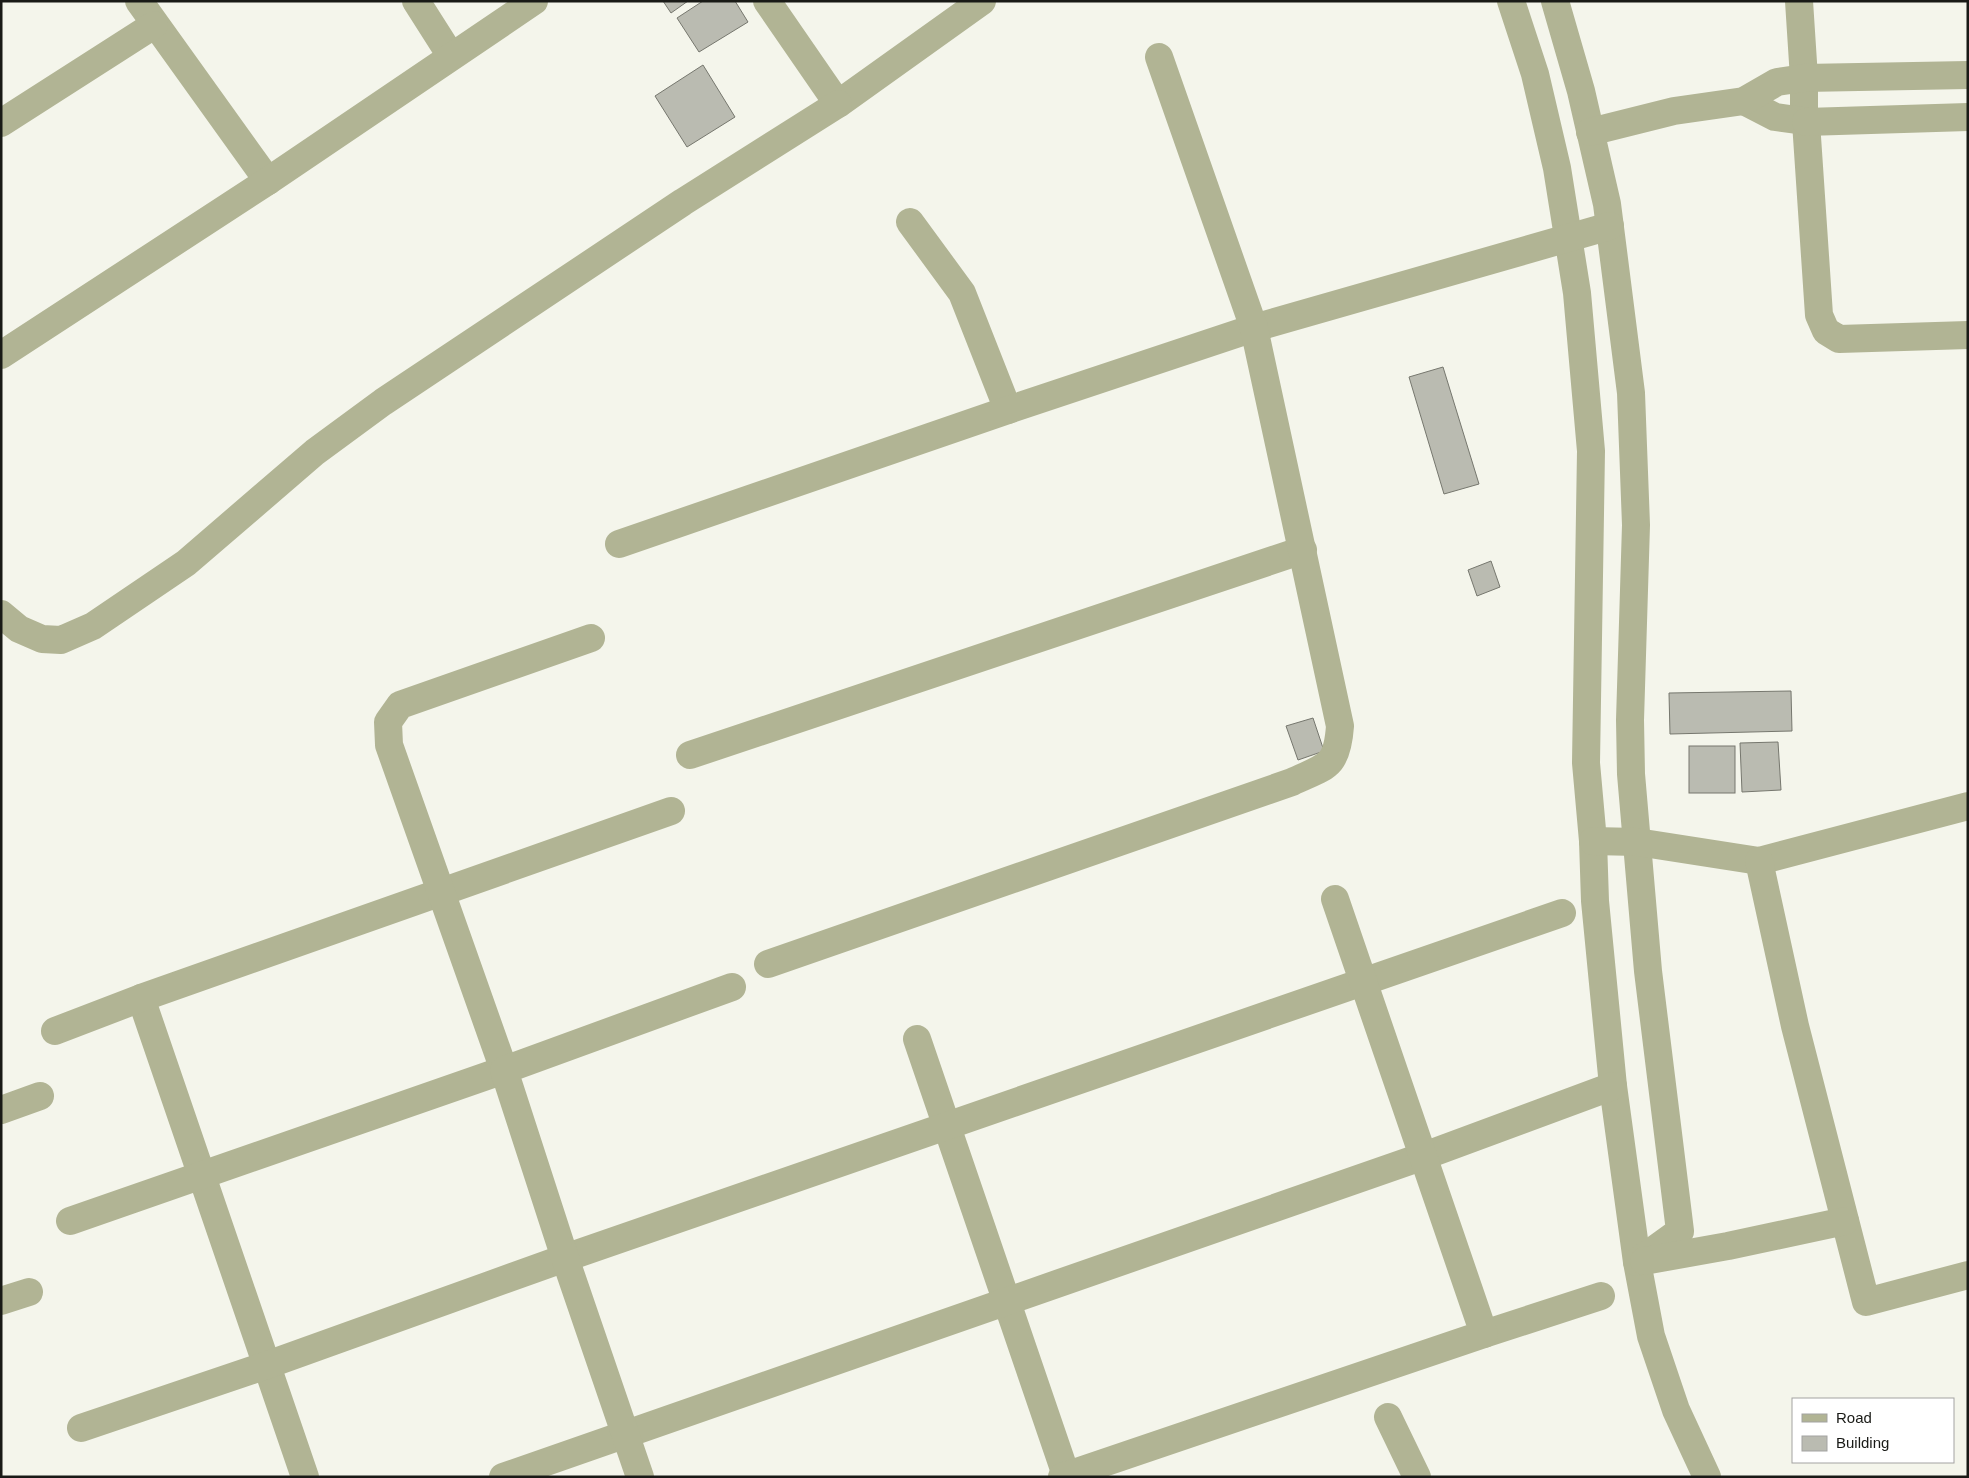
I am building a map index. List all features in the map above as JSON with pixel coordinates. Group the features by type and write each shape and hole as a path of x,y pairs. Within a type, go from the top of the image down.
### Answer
{"street":[{"path":"139,1 154,25 268,180"},
{"path":"416,1 451,56"},
{"path":"1,355 268,180 534,1"},
{"path":"767,1 838,104"},
{"path":"1,614 19,629 42,639 61,640 93,626 186,563 315,452 383,402 683,202 838,104 982,1"},
{"path":"1512,1 1537,84 1557,168 1577,293 1591,451 1586,763 1593,841 1595,901 1613,1086 1637,1262 1651,1336 1676,1410 1707,1477"},
{"path":"1555,1 1590,132 1610,226 1631,393 1636,525 1630,720 1631,774 1648,971 1680,1231 1637,1262"},
{"path":"1799,1 1805,121 1819,315 1826,331 1839,339 1968,335"},
{"path":"1,123 154,25"},
{"path":"768,964 1292,782 1326,766 1338,750 1340,726 1254,328 1159,57"},
{"path":"1590,132 1674,111 1744,101 1777,82 1804,78 1968,75"},
{"path":"1744,101 1774,117 1805,121 1968,117"},
{"path":"910,222 962,293 1008,410"},
{"path":"620,544 1008,410 1254,328 1610,226"},
{"path":"690,755 1303,550"},
{"path":"591,638 400,706 388,722 389,745 504,1070 565,1258 640,1477"},
{"path":"1593,841 1637,842 1759,861 1968,806"},
{"path":"55,1031 141,998 671,811"},
{"path":"1759,861 1795,1026 1866,1302 1968,1275"},
{"path":"1335,898 1484,1334"},
{"path":"81,1428 267,1365 565,1258 1562,912"},
{"path":"70,1221 504,1070 732,987"},
{"path":"141,998 305,1477"},
{"path":"917,1038 1064,1476 1602,1296"},
{"path":"503,1477 1424,1156 1613,1086"},
{"path":"1,1110 40,1096"},
{"path":"1637,1262 1728,1246 1845,1221"},
{"path":"1,1301 29,1292"},
{"path":"1388,1417 1417,1477"}],"building":[{"path":"663,1 688,1 671,13"},
{"path":"703,1 735,1 748,22 699,52 677,18"},
{"path":"703,65 735,117 687,147 655,96"},
{"path":"1443,367 1479,484 1444,494 1409,377"},
{"path":"1491,561 1500,587 1477,596 1468,570"},
{"path":"1791,691 1792,731 1670,734 1669,693"},
{"path":"1313,718 1324,751 1298,760 1286,726"},
{"path":"1778,742 1781,790 1742,792 1740,743"},
{"path":"1689,746 1735,746 1735,793 1689,793"}]}
